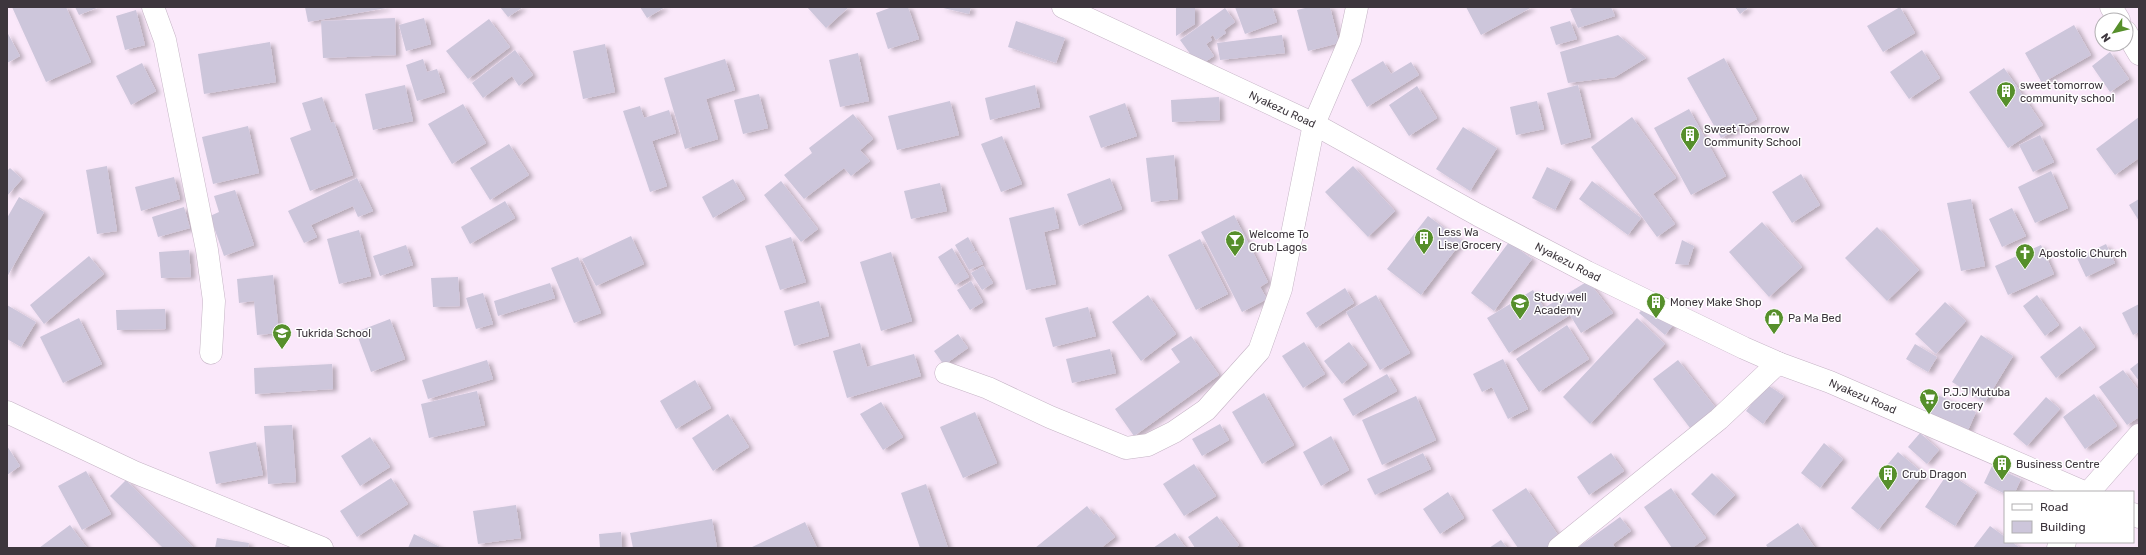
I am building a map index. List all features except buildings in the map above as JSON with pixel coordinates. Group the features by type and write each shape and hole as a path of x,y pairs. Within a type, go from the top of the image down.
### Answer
{"street":[{"path":"153,7 165,40 207,250 214,301 211,353"},
{"name":"Nyakezu Road","path":"1063,7 1314,124 1478,215 1587,272 1778,363 1830,382 2082,491"},
{"path":"946,373 988,388 1050,417 1126,448 1148,445 1174,432 1206,410 1259,351 1281,289 1314,124 1350,40 1357,7"},
{"path":"1559,548 1719,419 1778,363"},
{"path":"7,412 134,472 322,548"},
{"path":"2090,491 2139,435"}],"place":[{"name":"sweet tomorrow community school","path":"2006,108"},
{"name":"Sweet Tomorrow Community School","path":"1690,152"},
{"name":"Less Wa Lise Grocery","path":"1424,255"},
{"name":"Welcome To Crub Lagos","path":"1235,257"},
{"name":"Apostolic Church","path":"2025,270"},
{"name":"Money Make Shop","path":"1656,319"},
{"name":"Study well Academy","path":"1520,320"},
{"name":"Pa Ma Bed","path":"1774,335"},
{"name":"Tukrida School","path":"282,350"},
{"name":"P.J.J Mutuba Grocery","path":"1929,415"},
{"name":"Business Centre","path":"2002,481"},
{"name":"Crub Dragon","path":"1888,491"}]}
